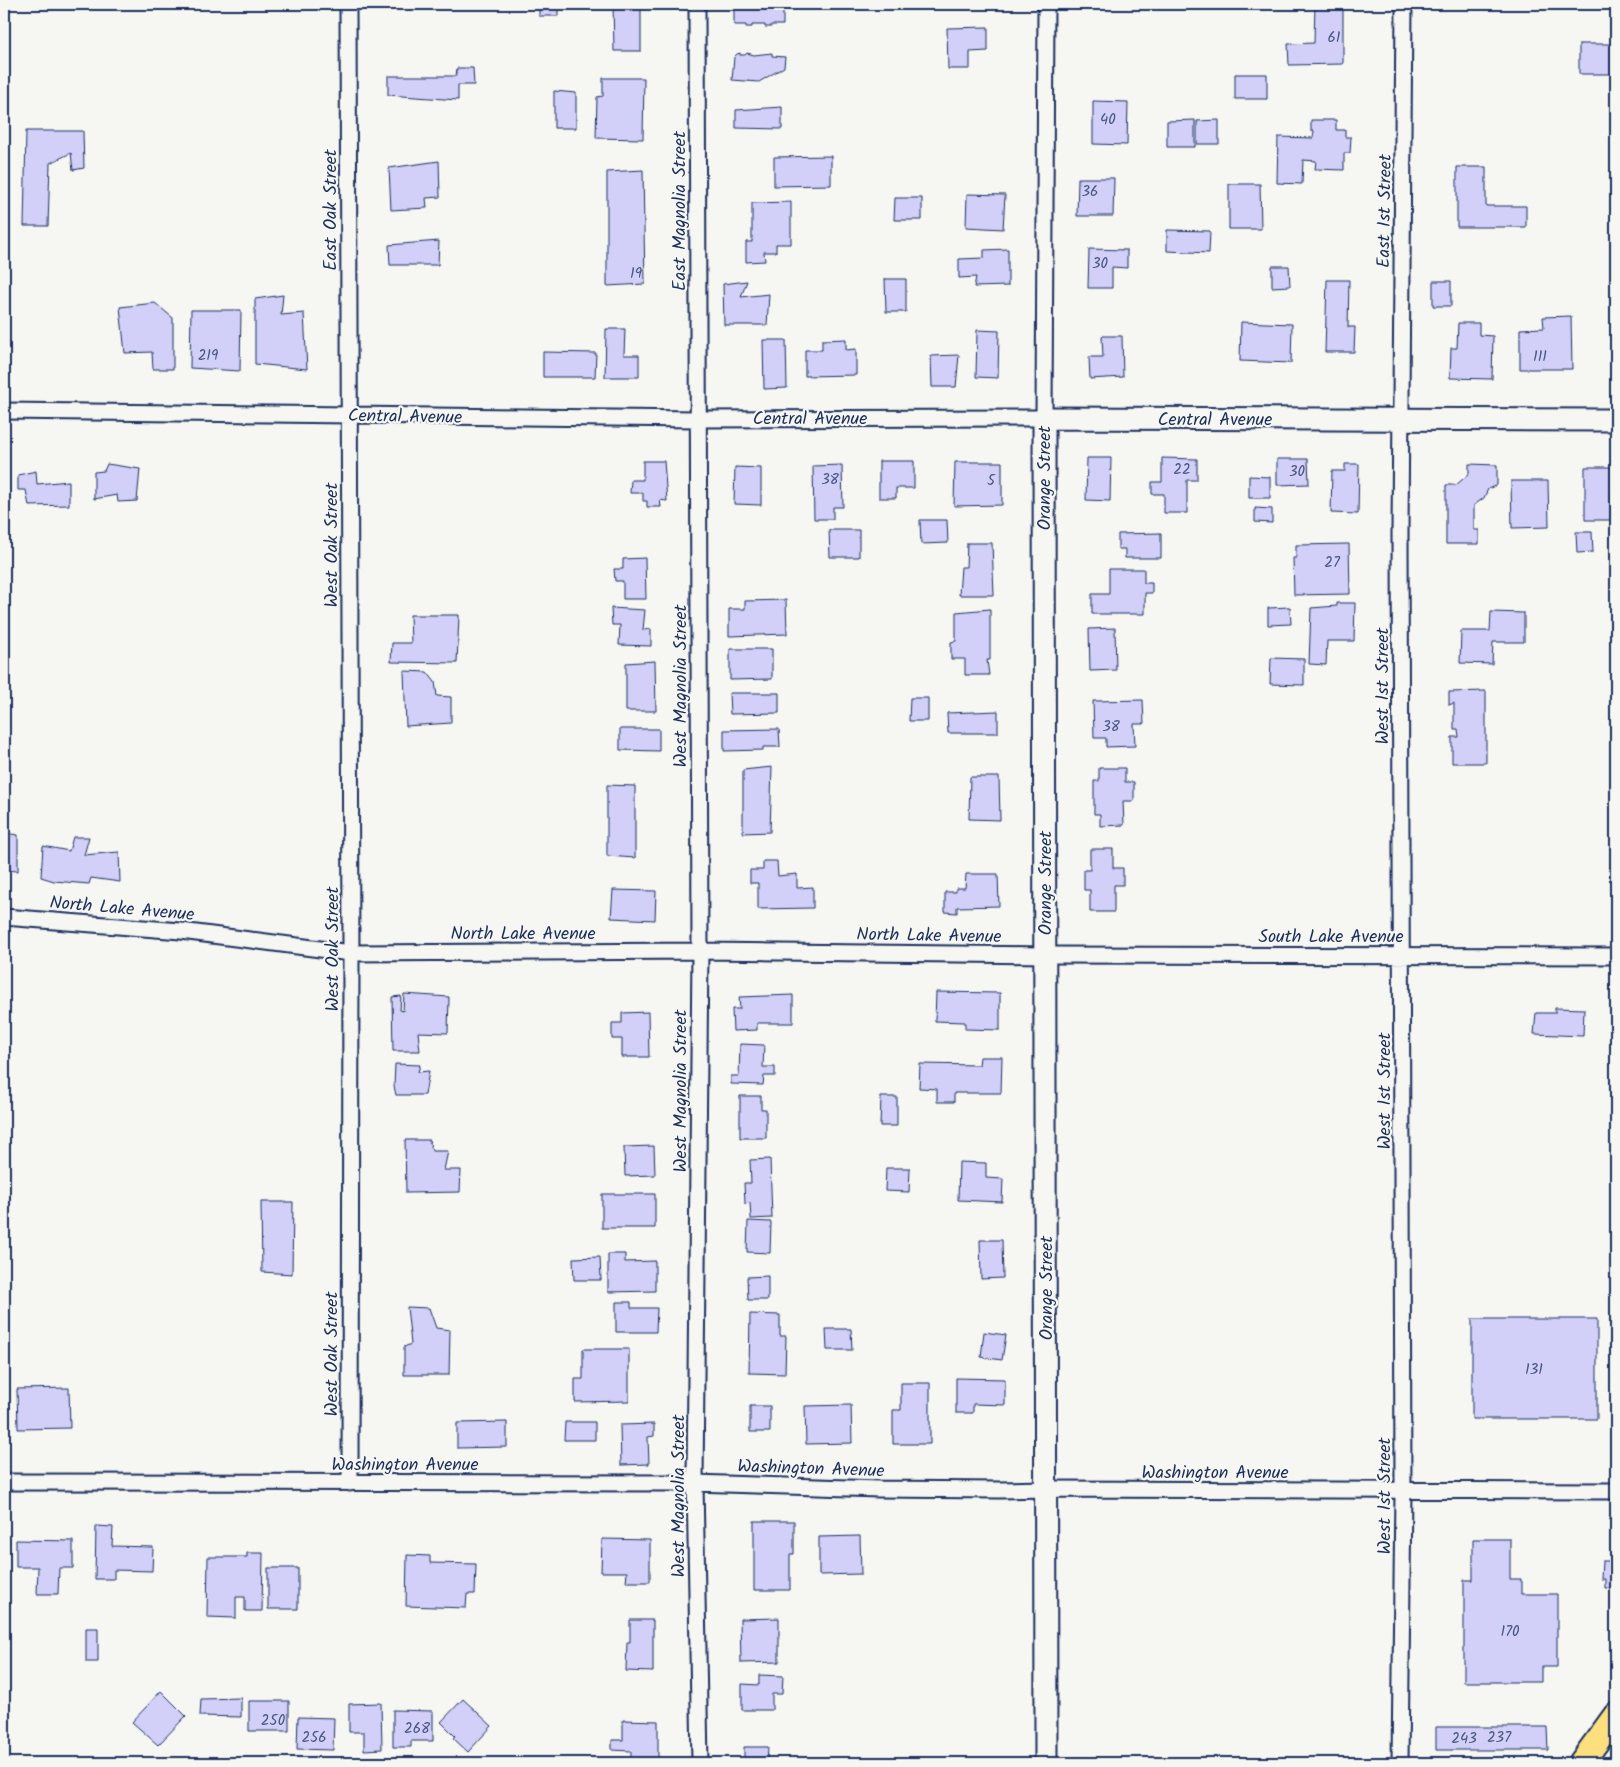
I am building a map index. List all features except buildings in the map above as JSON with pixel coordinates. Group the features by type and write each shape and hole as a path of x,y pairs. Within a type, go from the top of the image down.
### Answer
{"main road":[{"path":"1581,1763 1616,1715"}],"street":[{"name":"East Oak Street","path":"348,4 350,416"},
{"name":"East Magnolia Street","path":"697,4 698,419"},
{"name":"Orange Street","path":"1046,4 1044,418 1046,1763"},
{"name":"East 1st Street","path":"1401,419 1404,4"},
{"name":"Central Avenue","path":"4,412 698,419 1616,420"},
{"name":"West Oak Street","path":"350,416 350,1483"},
{"name":"West Magnolia Street","path":"698,419 700,951 696,1483 700,1763"},
{"name":"West 1st Street","path":"1400,1763 1403,1491 1401,419"},
{"name":"North Lake Avenue","path":"4,917 181,931 351,953 700,951 1045,955"},
{"name":"South Lake Avenue","path":"1045,955 1616,956"},
{"name":"Washington Avenue","path":"4,1482 696,1483 879,1489 1616,1491"}]}
